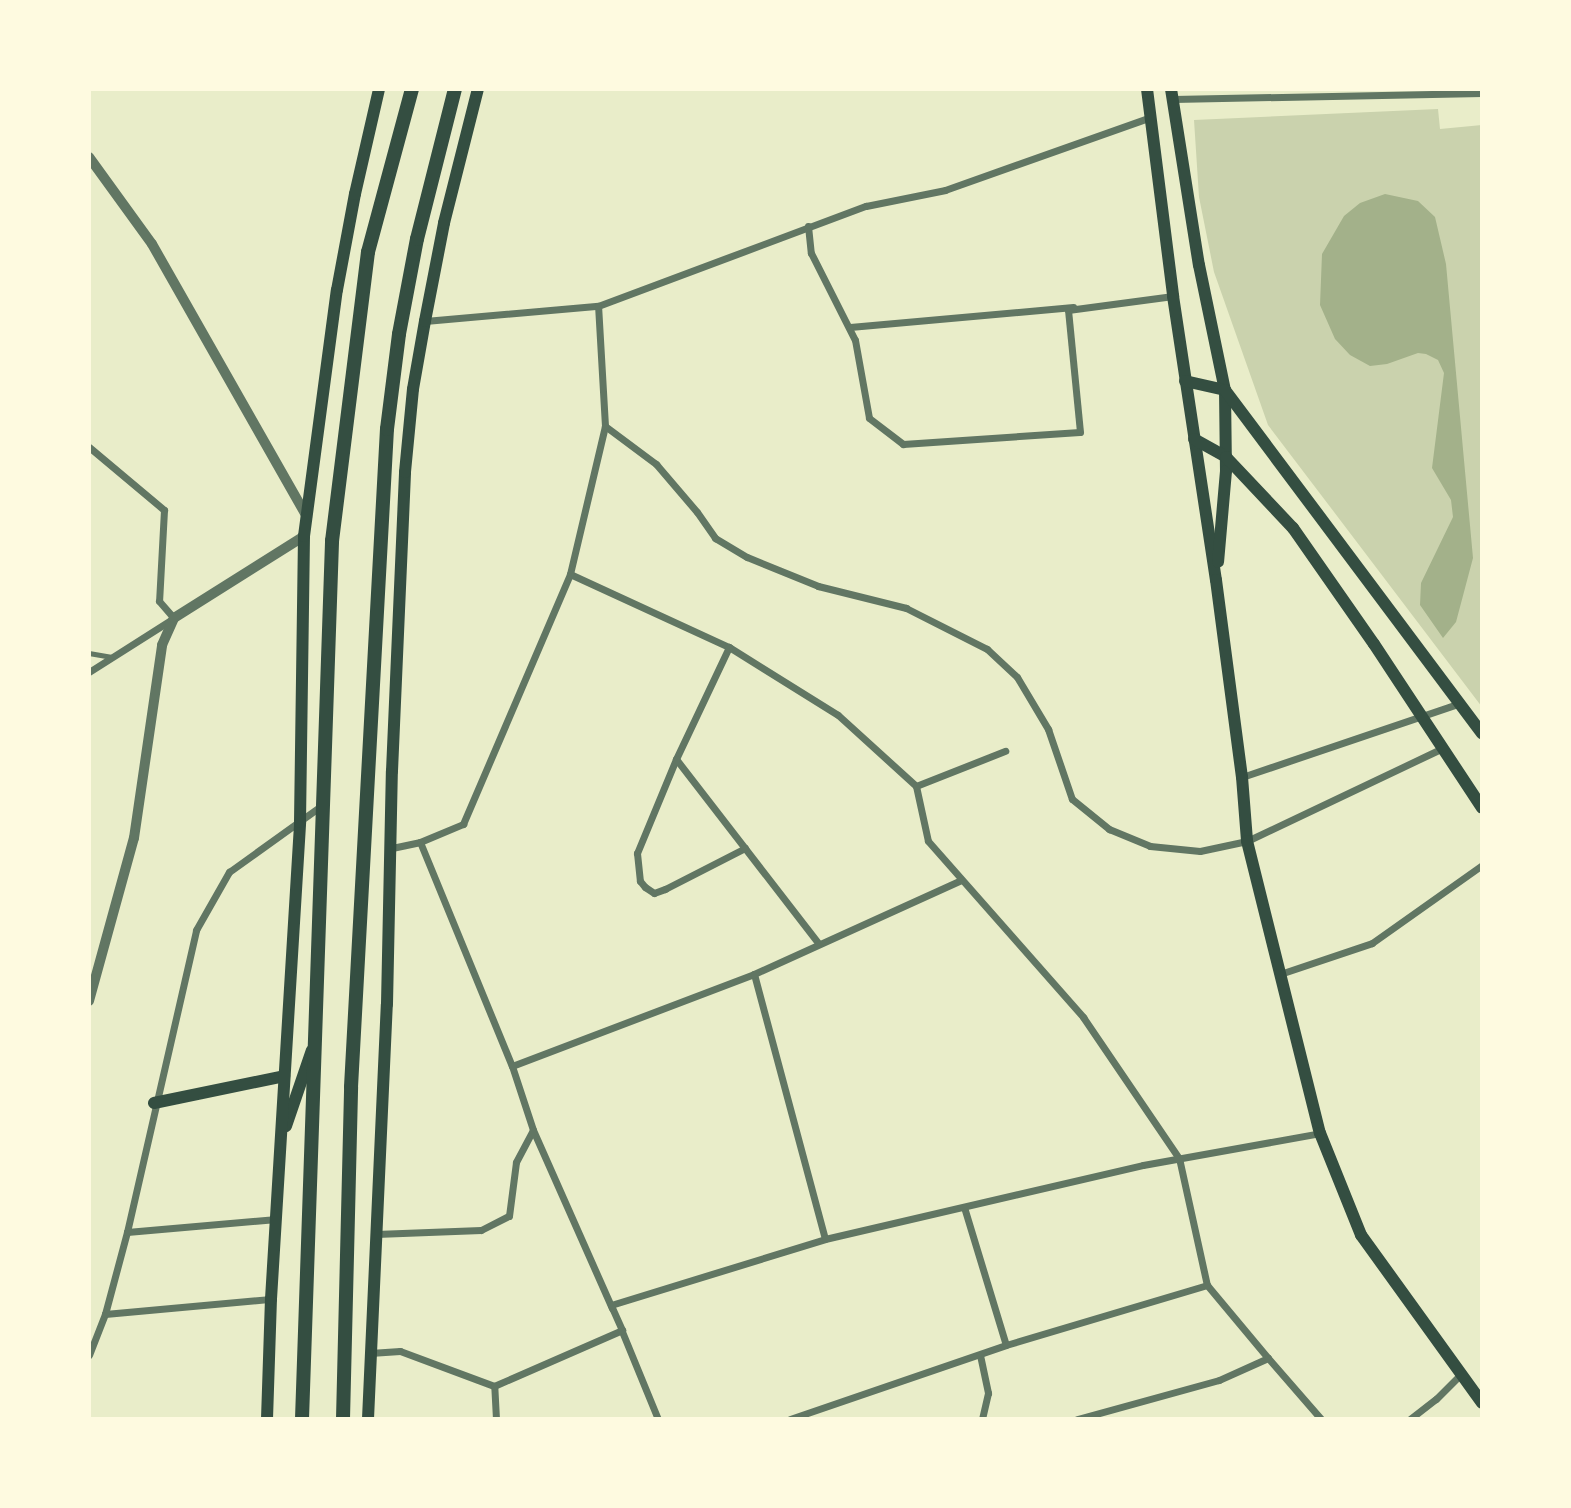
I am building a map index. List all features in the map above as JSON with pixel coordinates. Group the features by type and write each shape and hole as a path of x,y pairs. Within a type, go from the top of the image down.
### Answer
{"highway":[{"path":"302,1419 332,541 368,252 412,89"},
{"path":"343,1419 351,1087 387,429 399,334 417,239 455,89"}],"main road":[{"path":"267,1419 271,1299 300,822 304,537 337,290 379,89"},
{"path":"368,1419 405,472 413,389 425,321 444,223 478,89"},
{"path":"1147,89 1173,296 1216,580 1247,841 1320,1133 1361,1235 1482,1403"},
{"path":"1172,94 1199,265 1225,390 1226,457 1216,580"},
{"path":"1185,381 1225,390 1482,734"},
{"path":"1194,439 1226,457 1293,528 1482,808"},
{"path":"280,1143 313,1047"},
{"path":"154,1103 284,1076"}],"street":[{"path":"1172,94 1482,93"},
{"path":"425,321 598,306 866,206 945,190 1151,117"},
{"path":"89,157 152,244 307,517"},
{"path":"807,227 811,253 850,327 869,418 904,444 1080,432 1068,310 1073,307"},
{"path":"850,327 1173,296"},
{"path":"392,848 420,842 463,824 570,573 606,426 598,306"},
{"path":"606,426 656,464 698,512 715,538 747,557 818,586 906,608 987,649 1017,677 1048,729 1072,799 1109,830 1150,846 1200,851 1247,841 1441,749"},
{"path":"89,447 164,510 159,601 174,618"},
{"path":"89,672 304,537"},
{"path":"570,573 729,647 838,715 916,786 928,841 1083,1017 1179,1158 1207,1284 1321,1419"},
{"path":"89,1000 134,838 162,646 174,618"},
{"path":"729,647 676,759 637,853 638,870 645,887 654,893 745,848"},
{"path":"1241,777 1458,704"},
{"path":"916,786 1005,751"},
{"path":"676,759 818,943"},
{"path":"89,1355 106,1314 127,1232 154,1103 196,930 229,872 323,804"},
{"path":"420,842 512,1066 533,1130 622,1330"},
{"path":"1280,974 1372,943 1482,865"},
{"path":"512,1066 754,974 961,880"},
{"path":"754,974 825,1239"},
{"path":"376,1234 481,1230 509,1216 516,1162 533,1130"},
{"path":"658,1419 611,1305 825,1239 1179,1158 1320,1133"},
{"path":"964,1207 1006,1345"},
{"path":"127,1232 276,1219"},
{"path":"790,1419 1006,1345 1207,1284"},
{"path":"106,1314 271,1299"},
{"path":"370,1353 400,1351 494,1386 622,1330"},
{"path":"980,1355 988,1393 982,1419"},
{"path":"1077,1419 1219,1380 1269,1358"},
{"path":"1410,1419 1436,1399 1461,1374"},
{"path":"494,1386 495,1419"}],"lane":[{"path":"89,653 113,657"}],"shaded area":[{"path":"1438,109 1440,129 1482,125 1482,707 1268,425 1214,272 1199,197 1194,120"},
{"path":"1385,194 1418,201 1435,217 1446,264 1473,558 1456,622 1443,638 1420,605 1421,583 1453,517 1451,500 1432,468 1444,373 1438,360 1418,353 1387,364 1370,366 1350,355 1335,339 1320,305 1322,254 1344,216 1360,203"}]}
